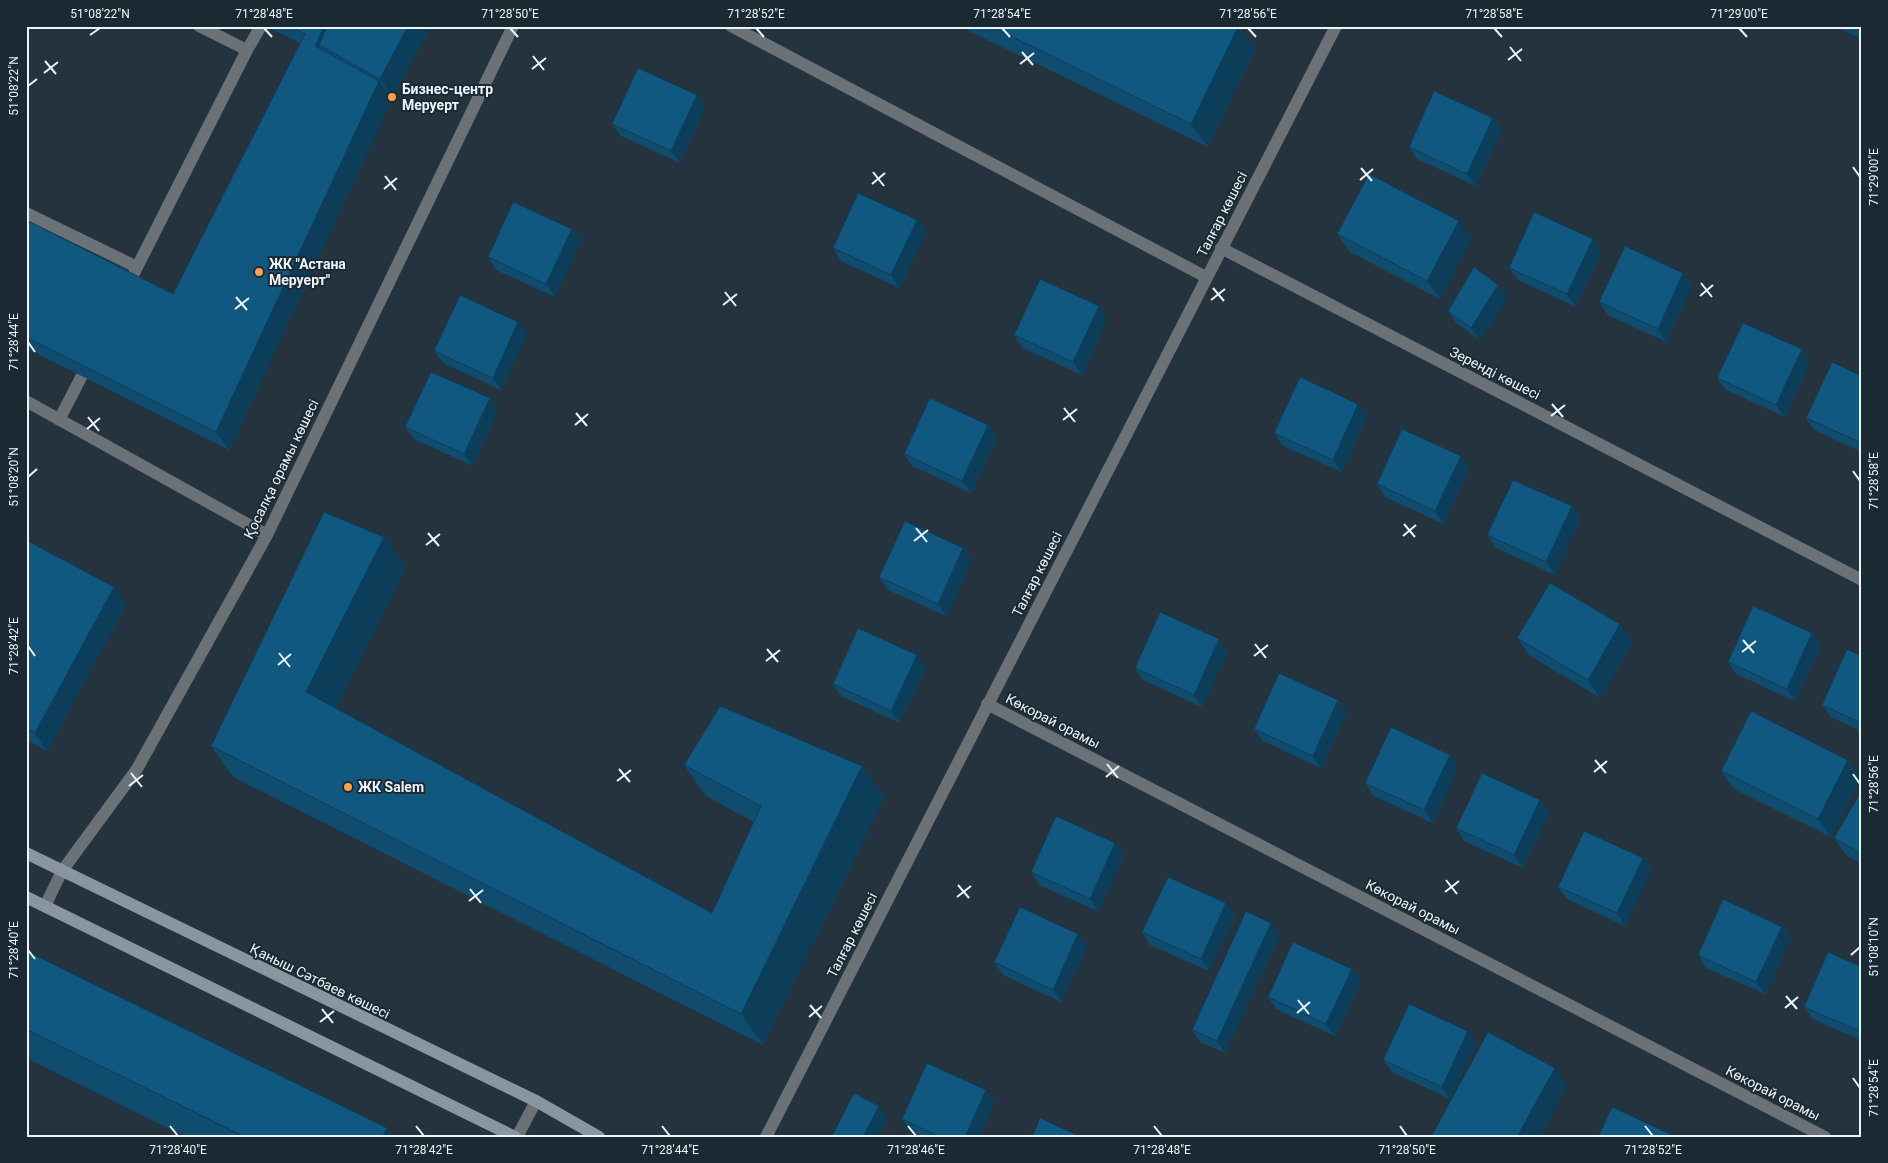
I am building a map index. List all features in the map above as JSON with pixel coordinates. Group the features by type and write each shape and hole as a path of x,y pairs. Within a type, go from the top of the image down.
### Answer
{"street":[{"path":"199,26 247,50"},
{"path":"120,301 247,50 261,26"},
{"name":"Қосалқа орамы көшесі","path":"44,906 62,872 137,769 266,535 513,26"},
{"path":"731,26 1206,277"},
{"name":"Талғар көшесі","path":"766,1137 1336,26"},
{"path":"26,213 137,267"},
{"name":"Зеренді көшесі","path":"1221,248 1862,580"},
{"path":"59,420 94,352"},
{"path":"26,401 266,535"},
{"name":"Көкорай орамы","path":"987,704 1825,1137"},
{"name":"Қаныш Сәтбаев көшесі","path":"26,853 536,1102 599,1137"},
{"path":"26,897 516,1137 536,1102"}],"building":[{"name":"ЖК \"Астана Меруерт\"","path":"290,26 324,26 315,46 379,81 216,432 26,337 26,220 173,294 305,34"},
{"path":"327,26 408,26 380,79 319,45"},
{"path":"990,26 1238,26 1238,27 1191,124"},
{"path":"638,68 697,95 671,151 612,124"},
{"path":"1434,91 1493,118 1467,174 1409,147"},
{"path":"1369,174 1459,221 1427,281 1337,234"},
{"path":"858,193 917,220 891,275 833,248"},
{"path":"513,202 572,229 546,284 488,257"},
{"path":"1534,212 1593,239 1567,294 1509,268"},
{"path":"1625,246 1683,273 1658,329 1599,302"},
{"path":"1474,267 1498,285 1471,328 1448,311"},
{"path":"1040,279 1099,306 1073,362 1014,335"},
{"path":"460,295 518,322 493,378 434,351"},
{"path":"1743,323 1802,349 1776,405 1717,378"},
{"path":"1832,362 1862,376 1862,443 1806,418"},
{"path":"431,372 490,398 464,454 405,427"},
{"path":"1300,377 1358,404 1333,460 1274,433"},
{"path":"930,398 988,425 962,481 904,454"},
{"path":"1402,429 1461,456 1435,511 1377,484"},
{"path":"1513,480 1572,506 1546,562 1487,535"},
{"name":"ЖК Salem","path":"324,512 384,537 306,692 712,913 761,806 684,765 720,706 862,766 741,1014 211,746"},
{"path":"905,521 963,548 938,604 879,577"},
{"path":"26,540 114,587 35,733 26,728"},
{"path":"1550,583 1620,624 1588,680 1517,638"},
{"path":"1753,606 1812,633 1787,689 1728,662"},
{"path":"1160,612 1219,639 1194,695 1135,668"},
{"path":"858,628 917,655 891,711 833,684"},
{"path":"1847,649 1862,656 1862,723 1822,705"},
{"path":"1279,673 1338,700 1313,756 1254,729"},
{"path":"1751,711 1848,760 1818,819 1721,771"},
{"path":"1391,727 1450,755 1424,810 1365,783"},
{"path":"1482,773 1540,800 1514,855 1456,828"},
{"path":"1862,790 1862,854 1834,838"},
{"path":"1056,816 1115,843 1090,899 1031,872"},
{"path":"1584,831 1643,858 1617,913 1558,887"},
{"path":"1168,877 1226,903 1201,959 1142,932"},
{"path":"1723,899 1782,927 1756,982 1698,955"},
{"path":"1020,907 1078,934 1053,990 994,962"},
{"path":"1246,911 1271,923 1217,1041 1192,1030"},
{"path":"1293,942 1352,969 1326,1024 1268,997"},
{"path":"26,951 387,1128 382,1137 245,1137 26,1029"},
{"path":"1828,952 1862,967 1862,1032 1804,1007"},
{"path":"1409,1004 1468,1031 1442,1087 1383,1060"},
{"path":"1488,1032 1555,1068 1517,1137 1431,1137"},
{"path":"927,1063 986,1090 965,1137 941,1137 902,1119"},
{"path":"854,1093 879,1106 863,1137 832,1136"},
{"path":"1612,1107 1670,1134 1669,1137 1598,1137"},
{"path":"1040,1118 1081,1137 1032,1137"}],"place":[{"name":"Бизнес-центр Меруерт","path":"392,97"},
{"name":"ЖК \"Астана Меруерт\"","path":"259,272"},
{"name":"ЖК Salem","path":"348,787"}]}
